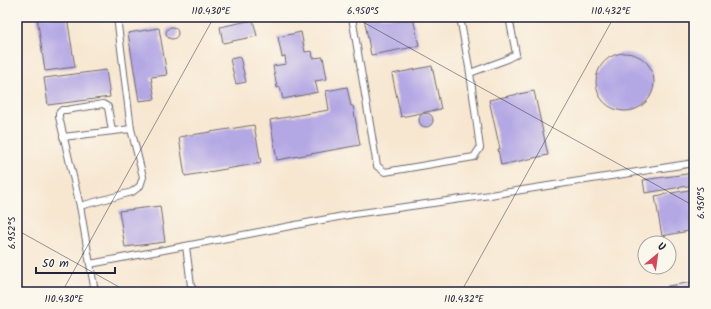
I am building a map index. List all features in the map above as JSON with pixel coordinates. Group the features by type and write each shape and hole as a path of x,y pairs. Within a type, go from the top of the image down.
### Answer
{"lane":[{"path":"80,206 132,192 140,186 143,177 132,129 117,17"},
{"path":"352,17 377,166 385,172 474,157 480,148 470,73 460,17"},
{"path":"470,73 516,54 509,17"},
{"path":"95,292 80,206 58,117 59,113 62,110 103,104 108,107 112,131"},
{"path":"63,137 132,129"},
{"path":"90,264 354,214 490,195 694,163"},
{"path":"186,246 191,286 195,292"}],"building":[{"path":"37,17 67,17 75,67 45,71"},
{"path":"364,17 413,17 419,46 371,55"},
{"path":"592,17 619,17 613,20 597,19"},
{"path":"253,20 257,36 223,43 220,27"},
{"path":"170,27 174,27 178,33 174,39 170,39 166,35 166,31"},
{"path":"159,28 167,75 151,77 155,99 139,101 128,33"},
{"path":"301,32 305,52 312,51 313,58 323,57 327,79 315,81 318,92 283,99 280,87 277,88 273,66 286,64 285,56 282,57 278,37"},
{"path":"625,53 636,55 649,66 652,71 654,82 652,93 641,106 636,109 625,111 614,109 601,98 598,93 596,82 598,71 609,58 614,55"},
{"path":"240,57 246,82 236,84 230,59"},
{"path":"432,66 441,109 401,117 392,74"},
{"path":"106,70 110,97 48,105 44,78"},
{"path":"347,87 351,106 353,106 360,145 277,160 270,120 329,110 326,91"},
{"path":"534,91 548,155 501,165 498,149 500,149 489,100"},
{"path":"423,113 429,113 433,117 433,123 429,127 423,127 419,123 419,117"},
{"path":"254,125 261,163 185,176 179,137"},
{"path":"694,173 694,185 645,193 643,180"},
{"path":"694,189 694,230 662,235 655,196"},
{"path":"160,206 165,242 125,247 119,211"},
{"path":"694,282 694,292 669,292 668,286"}]}
